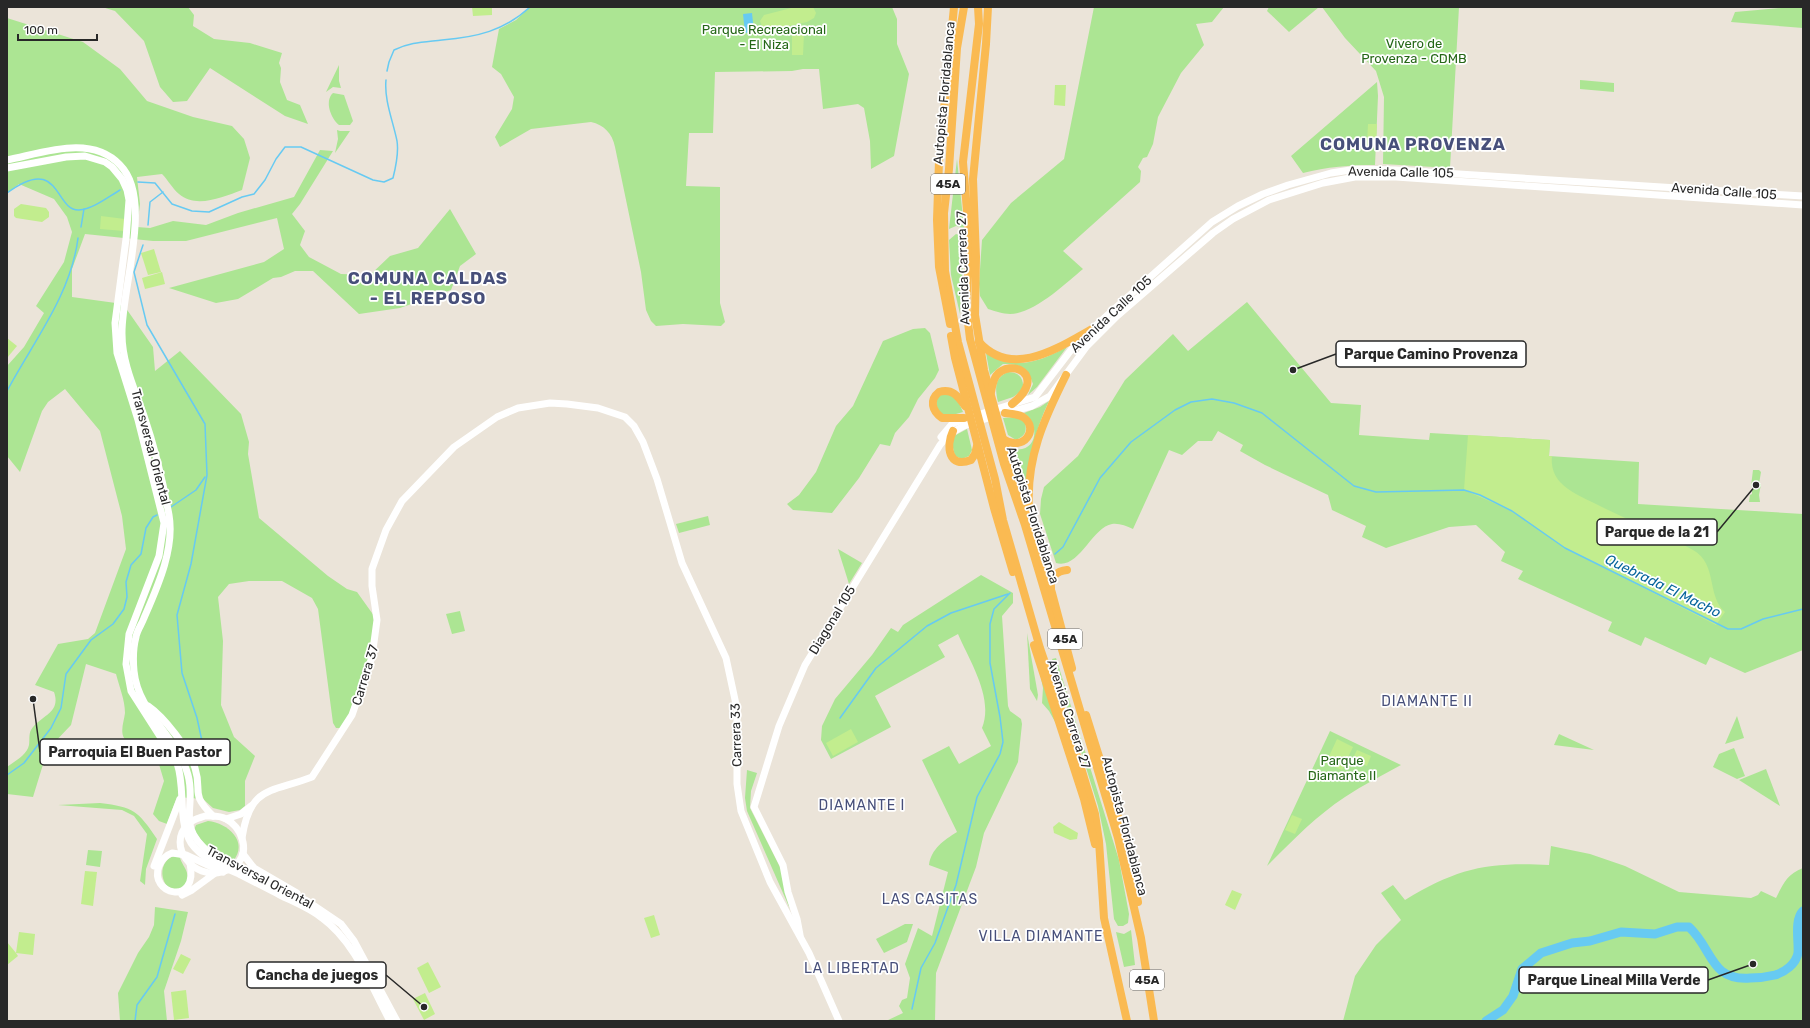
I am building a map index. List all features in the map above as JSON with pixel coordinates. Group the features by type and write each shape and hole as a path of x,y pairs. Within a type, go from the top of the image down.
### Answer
{"highway":[{"name":"Avenida Carrera 27","path":"954,7 939,161 937,243 939,267 966,418 977,444 997,520 1040,665 1087,811 1100,863"},
{"name":"Autopista Floridablanca","path":"964,7 957,48 943,234 946,271 958,342 995,479 1003,520 1040,648 1091,799 1098,835 1105,922 1126,1021"},
{"name":"Autopista Floridablanca","path":"978,7 979,24 963,162 970,248 966,305 973,356 1004,464 1025,525 1118,838 1141,938 1154,1021"},
{"name":"Avenida Carrera 27","path":"988,7 986,44 973,179 976,257 975,315 979,342 984,370 1003,439 1030,518 1074,676 1109,785 1129,854 1138,899 1141,938"},
{"path":"946,98 952,119"},
{"path":"963,162 979,108"},
{"path":"979,342 986,350 998,356 1019,360 1046,353 1092,329"},
{"path":"973,356 984,370 981,382"},
{"path":"991,394 993,381 999,373 1009,369 1018,370 1025,375 1028,384 1025,393 1012,404"},
{"path":"1030,518 1029,483 1036,444 1043,422 1066,375"},
{"path":"1003,439 1012,444 1021,444 1027,438 1030,430 1028,422 1022,416 1004,410"},
{"path":"953,431 948,451 954,458 962,462 971,460 976,452 977,444"},
{"path":"1052,593 1051,583 1054,576 1060,571 1067,570"}],"main road":[{"name":"Transversal Oriental","path":"7,160 73,148 96,149 107,154 121,165 130,179 134,190 136,216 123,304 122,338 127,366 145,419 158,466 169,517 170,529 168,548 160,576 136,634 134,648 134,673 137,685 149,712 184,763 190,788 188,820 192,832 202,847 222,860 307,901 341,924 354,941 397,1021"},
{"name":"Transversal Oriental","path":"7,168 66,157 85,156 105,162 122,179 127,190 129,200 126,235 115,323 117,353 140,426 164,523 159,556 129,634 126,664 131,691 177,763 181,776 183,819 187,834 198,852 214,862 311,910 336,930 357,960 390,1021"},
{"name":"Avenida Calle 105","path":"1004,410 1012,404 1033,398 1038,394 1071,350 1092,329 1212,222 1263,194 1288,185 1331,173 1363,169 1396,170 1803,196"},
{"name":"Avenida Calle 105","path":"966,418 1032,406 1045,400 1054,391 1087,346 1107,326 1213,233 1233,219 1269,200 1323,183 1355,177 1396,177 1803,205"},
{"name":"Carrera 33","path":"392,516 402,501 417,484 454,447 497,418 518,408 550,403 588,406 625,417 634,426 657,479 682,563 726,658 737,708 737,784 741,811 770,882 800,935 839,1021"},
{"name":"Diagonal 105","path":"936,450 946,437 966,418"},
{"name":"Diagonal 105","path":"800,935 798,923 788,892 783,865 754,809 779,726 805,665 936,450 947,429 966,418"},
{"name":"Carrera 37","path":"254,803 258,798 272,789 312,777 352,715 372,657 377,620 372,586 372,569 392,516"},
{"path":"146,705 162,719 190,758 196,775 198,798 203,806 213,816"},
{"path":"182,795 155,864 154,875 157,885 163,891 174,896 192,890 214,874 233,868 243,854"},
{"path":"254,803 244,825 242,838 243,854 254,868 290,888 307,901"},
{"path":"226,819 241,814 254,803"},
{"path":"214,874 198,871 185,858 181,848 183,832 188,824 192,820 213,816 226,819 239,830 242,838"},
{"path":"185,892 168,891 159,881 159,867 168,854 177,853 186,855 227,874 252,881"},
{"path":"185,892 191,881 192,875 190,864"}],"green space":[{"path":"102,7 188,7 194,15 193,26 214,39 250,43 282,53 279,63 281,68 280,82 287,100 300,105 308,124 285,116 210,68 187,101 173,102 160,87 144,41 115,11"},
{"path":"472,7 492,7 492,15 473,16"},
{"name":"Parque Recreacional - El Niza","path":"530,7 892,7 897,19 897,44 909,74 894,156 871,169 870,141 864,108 858,104 823,109 819,69 792,71 715,72 713,133 689,133 686,186 720,187 720,303 725,322 721,326 683,324 656,326 651,321 646,310 641,272 614,142 607,130 596,123 591,122 531,129 500,147 495,137 512,109 514,97 501,74 492,67 499,29 516,20"},
{"path":"795,7 813,7 816,13 814,18 807,22 770,30 762,26 760,21 764,15"},
{"path":"1094,7 1224,7 1212,22 1196,24 1204,45 1181,73 1158,117 1153,144 1147,157 1143,158 1138,167 1141,171 1140,182 1063,251 1083,269 1049,297 1029,309 1019,313 1010,314 988,309 980,296 979,284 982,240 1011,203 1064,159"},
{"path":"1269,7 1319,7 1289,32 1267,11"},
{"name":"Vivero de Provenza - CDMB","path":"1322,7 1459,7 1450,168 1383,164 1384,97 1376,71 1345,38"},
{"path":"1803,7 1803,28 1731,22 1735,12"},
{"path":"7,18 83,42 120,69 147,101 193,117 232,126 244,139 250,158 242,190 227,196 210,200 193,201 179,194 162,174 137,177 140,204 137,227 150,228 173,221 206,225 238,213 294,197 320,150 333,151 300,204 292,214 305,231 300,245 309,257 341,274 370,275 390,256 418,248 450,209 476,254 460,266 451,290 400,308 359,314 313,271 295,271 281,277 273,278 238,299 216,303 169,288 264,262 284,249 277,218 186,241 153,241 85,234 72,269 72,297 123,304 153,347 155,371 180,351 241,414 249,442 248,454 259,518 328,576 347,589 357,592 377,620 376,636 350,714 342,728 336,728 333,723 318,609 312,598 282,581 249,581 229,584 218,597 223,641 221,705 234,737 255,756 245,781 245,806 240,810 229,812 213,808 203,799 177,797 167,824 159,821 153,814 164,781 158,761 135,748 124,738 122,729 125,708 116,674 86,664 71,725 52,745 45,758 33,797 7,794 7,767 26,752 29,745 31,729 53,709 55,704 56,699 54,692 35,685 58,644 88,639 95,633 126,549 122,516 100,431 65,389 48,402 42,411 20,472 7,456 7,366 24,347 44,313 36,306 64,262 72,232 67,217 54,199 19,184 7,193"},
{"path":"792,33 804,33 803,55 792,55"},
{"path":"339,65 339,81 341,88 333,87 326,92"},
{"path":"1580,80 1614,83 1614,92 1580,89"},
{"path":"1377,82 1378,96 1375,165 1357,165 1321,169 1303,173 1291,156"},
{"path":"1055,85 1066,85 1065,106 1054,105"},
{"path":"333,93 344,95 353,121 350,125 339,125 333,119 329,101 330,96"},
{"path":"1368,124 1377,124 1376,144 1367,144"},
{"path":"337,130 350,131 335,153 338,139"},
{"path":"957,159 964,228 956,226 949,229"},
{"path":"21,204 46,208 49,212 49,217 42,222 16,218 14,216 14,209"},
{"path":"101,216 125,219 124,231 100,229"},
{"path":"956,234 963,237 964,244 960,314 951,275 949,240"},
{"path":"154,249 161,272 148,275 141,253"},
{"path":"162,272 165,284 145,289 142,278"},
{"path":"1247,302 1331,403 1361,405 1359,435 1429,440 1430,433 1550,440 1549,456 1639,462 1638,504 1803,514 1803,650 1745,673 1710,657 1706,665 1645,637 1641,646 1608,631 1612,622 1518,579 1523,571 1501,561 1505,552 1476,525 1449,527 1386,548 1362,537 1366,526 1332,510 1328,495 1265,465 1240,451 1243,445 1218,431 1212,441 1198,441 1182,455 1169,450 1133,529 1117,524 1112,524 1105,527 1098,532 1079,555 1064,563 1056,563 1040,514 1041,499 1044,487 1078,456 1125,380 1173,334 1188,351"},
{"path":"925,328 930,333 939,370 935,378 918,399 909,417 895,433 890,446 880,444 859,478 832,513 793,510 787,504 799,495 816,472 836,426 853,406 883,341 913,329"},
{"path":"7,338 17,346 7,358"},
{"path":"1067,347 1037,387 1028,395 1033,384 1026,370 1014,364 1003,364 990,375 986,353 997,359 1017,363 1047,357"},
{"path":"1008,372 1016,373 1022,379 1023,390 1013,397 998,402 996,388 998,381 1003,374"},
{"path":"948,393 958,401 963,412 949,416 938,413 936,399 938,396"},
{"path":"1049,401 1033,446 1025,494 1014,459 1017,458 1014,449 1028,447 1034,437 1033,424 1024,413 1040,407"},
{"path":"1016,417 1025,422 1026,428 1025,433 1016,440 1008,435 1003,418"},
{"path":"967,429 972,450 969,456 962,459 955,456 951,440 954,436"},
{"path":"1468,435 1550,440 1549,456 1552,456 1554,473 1560,482 1568,489 1608,510 1693,550 1701,556 1709,571 1719,605 1725,612 1716,625 1565,548 1512,511 1464,490"},
{"path":"1753,470 1759,470 1761,472 1759,484 1761,484 1759,495 1760,502 1749,502 1750,495 1752,494 1751,486"},
{"path":"708,516 710,525 679,533 676,524"},
{"path":"838,549 862,563 849,584"},
{"path":"981,575 1013,593 1013,603 1002,616 1008,706 1010,711 1021,719 1022,724 1018,762 984,833 976,867 936,973 935,1021 886,1021 903,1013 899,1006 902,1000 907,998 910,978 905,964 918,928 932,936 948,872 929,865 930,859 935,850 947,838 957,832 922,760 949,746 959,764 991,746 982,728 985,716 983,692 974,668 958,634 938,645 945,657 875,696 891,727 831,759 821,740 822,726 835,699 872,655 891,628 898,632 903,625"},
{"path":"460,611 465,631 452,634 446,614"},
{"path":"1027,633 1038,695 1037,701 1030,689"},
{"path":"1056,658 1119,860 1129,914 1128,923 1123,926 1118,926 1114,919 1106,844 1098,806 1052,659"},
{"path":"1040,673 1058,727 1049,711 1042,703 1043,688"},
{"path":"1737,716 1744,738 1725,744"},
{"path":"851,729 858,742 833,756 826,743"},
{"name":"Parque Diamante II","path":"1330,731 1401,765 1359,788 1334,804 1304,829 1267,866"},
{"path":"1559,734 1594,750 1554,745"},
{"path":"1337,739 1353,747 1342,770 1326,763"},
{"path":"1734,748 1745,776 1737,779 1713,767 1719,754"},
{"path":"1357,750 1371,756 1367,766 1352,760"},
{"path":"1766,769 1780,806 1739,780"},
{"path":"747,770 757,773 751,791 750,808 781,869 790,909 747,811 745,798"},
{"path":"100,803 121,806 134,812 140,816 157,839 146,869 145,885 140,881 147,834 134,816 122,810 58,805"},
{"path":"1292,815 1302,819 1295,834 1285,830"},
{"path":"208,821 223,825 234,835 239,847 233,861 206,847 194,830 196,825"},
{"path":"1059,822 1078,833 1077,839 1070,840 1054,833 1053,827"},
{"path":"1551,846 1590,854 1625,866 1679,892 1751,898 1758,895 1761,891 1776,898 1789,876 1803,868 1803,1021 1343,1021 1355,976 1376,945 1401,920 1381,893 1393,885 1405,900 1441,881 1474,869 1508,865 1549,865"},
{"path":"88,850 102,851 100,867 86,865"},
{"path":"179,855 188,876 186,886 175,890 170,889 166,885 162,874 163,867 166,862 171,857"},
{"path":"85,871 97,872 93,906 81,904"},
{"path":"1232,890 1242,894 1235,910 1225,905"},
{"path":"155,907 188,912 181,941 164,991 167,1021 120,1021 118,993 138,953 149,937 154,925"},
{"path":"654,915 660,935 651,938 644,918"},
{"path":"905,924 913,924 907,942 884,953 876,939"},
{"path":"1131,930 1135,965 1124,967 1116,932 1124,934"},
{"path":"19,932 35,934 33,955 16,953"},
{"path":"7,942 18,956 7,965"},
{"path":"181,954 191,959 183,974 173,969"},
{"path":"428,962 441,987 429,993 417,968"},
{"path":"186,990 189,1018 174,1020 171,992"},
{"path":"425,993 435,1014 424,1020 413,999"}],"water":[{"path":"752,13 754,32 745,33 743,14"}],"waterway":[{"path":"387,71 394,50 400,47 424,42 478,35 510,22 530,7"},
{"path":"138,182 155,183 172,204 192,211 209,212 242,197 254,194 265,180 276,159 285,147 301,147 373,180 384,182 393,178 398,150 386,95 386,80"},
{"path":"7,193 25,182 38,179 47,181 54,187 71,208 79,210 95,205 120,190"},
{"path":"148,225 150,202 163,192"},
{"path":"81,227 84,209"},
{"path":"7,391 50,318 59,299 68,279 78,238"},
{"path":"143,245 134,272 147,325 205,424 207,475 191,564 177,615 182,673 197,718 205,755"},
{"name":"Quebrada El Macho","path":"1055,554 1063,547 1100,478 1131,442 1175,410 1191,402 1212,399 1234,403 1262,413 1354,486 1376,492 1464,490 1480,495 1512,511 1565,548 1728,629 1741,629 1763,619 1803,609"},
{"path":"171,507 196,490 205,477"},
{"path":"7,775 24,763 51,728 61,708 66,674 91,640 113,624 124,609 127,597 126,582 131,565 141,554 146,528 153,517 157,515"},
{"name":"Quebrada El Macho","path":"912,1009 921,968 935,943 956,885 977,797 1000,754 1003,742 990,663 990,624 994,609 1010,593"},
{"path":"840,718 876,668 927,626 951,613 1008,594"},
{"path":"1486,1021 1503,1010 1513,996 1522,969 1541,953 1572,943 1590,941 1621,932 1655,934 1677,927 1689,927 1697,936 1719,969 1727,974 1737,978 1775,975 1790,967 1797,957 1798,925 1800,915 1803,911"},
{"path":"135,1021 137,1005 157,977 175,914"}],"place":[{"name":"Parque Camino Provenza","path":"1293,370"},
{"name":"Parque de la 21","path":"1756,485"},
{"name":"Parroquia El Buen Pastor","path":"33,699"},
{"name":"Parque Lineal Milla Verde","path":"1753,964"},
{"name":"Cancha de juegos","path":"424,1007"}],"district":[{"name":"COMUNA PROVENZA","path":"1413,144"},
{"name":"COMUNA CALDAS - EL REPOSO","path":"428,288"},
{"name":"DIAMANTE II","path":"1427,701"},
{"name":"DIAMANTE I","path":"862,805"},
{"name":"LAS CASITAS","path":"930,899"},
{"name":"VILLA DIAMANTE","path":"1041,936"},
{"name":"LA LIBERTAD","path":"852,968"}]}
